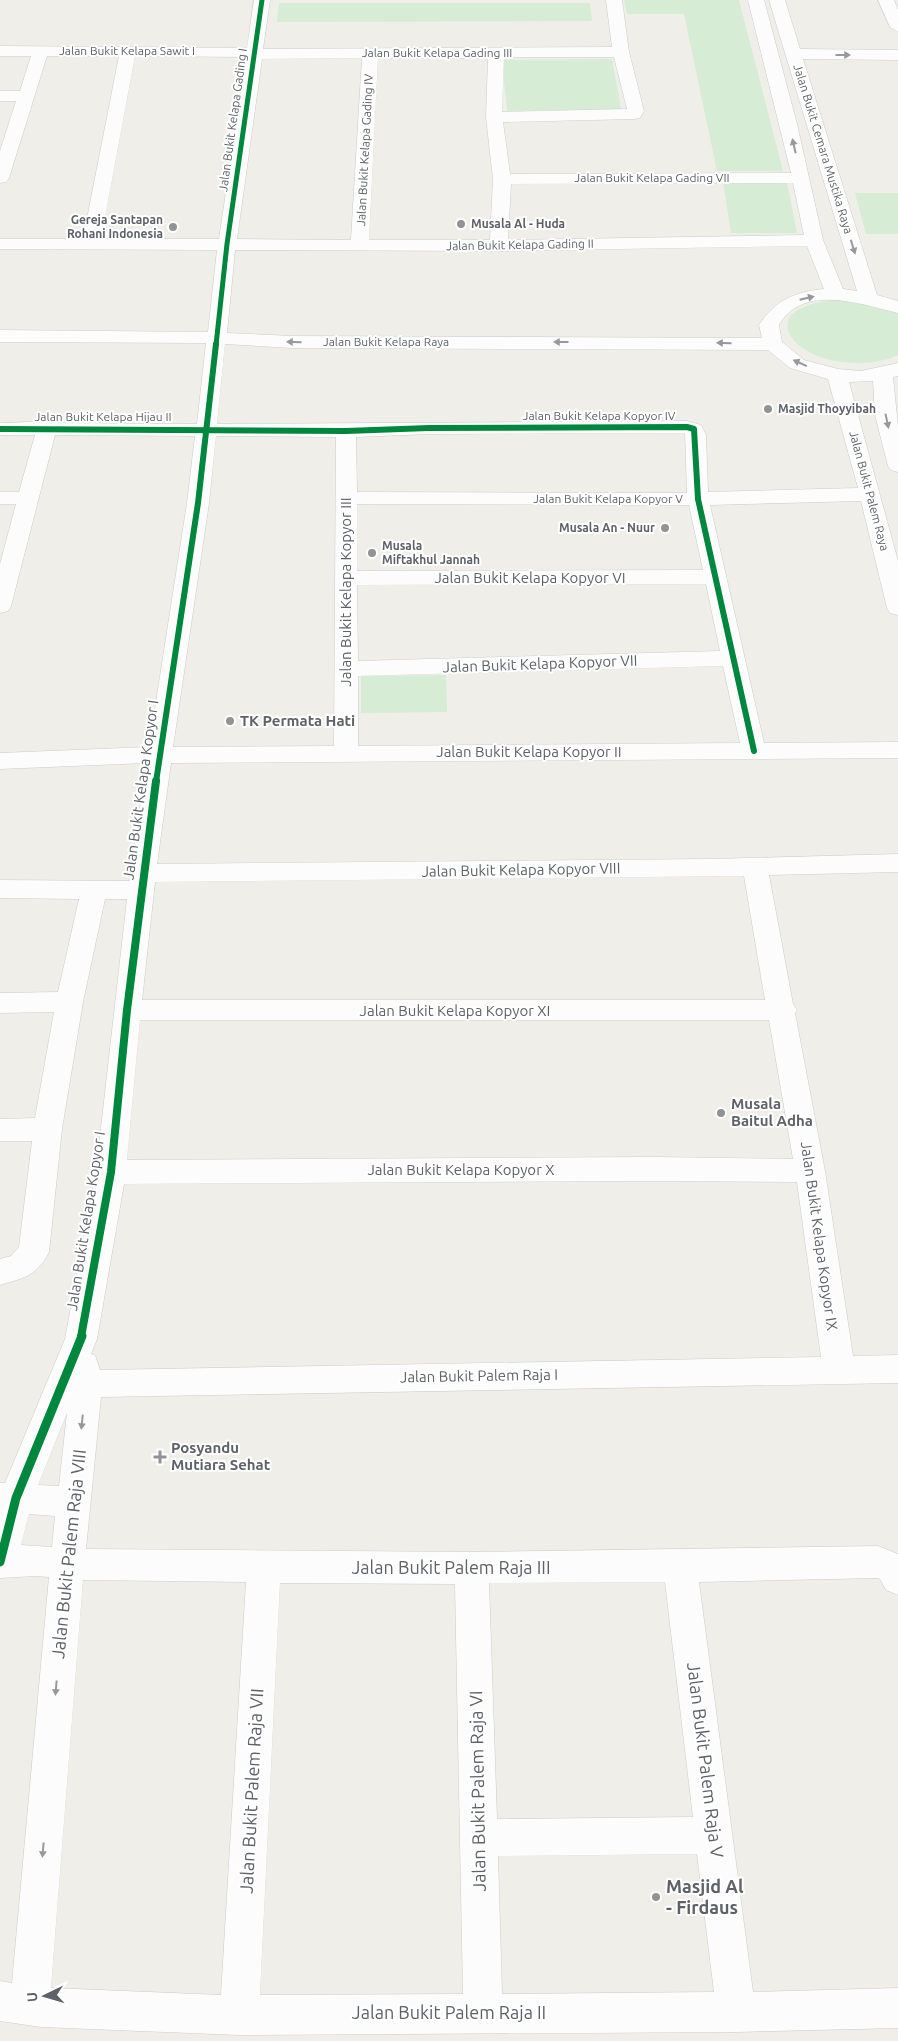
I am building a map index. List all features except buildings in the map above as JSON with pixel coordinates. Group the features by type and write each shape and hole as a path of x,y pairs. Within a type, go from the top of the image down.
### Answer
{"street":[{"name":"Jalan Bukit Kelapa Gading I","path":"227,244 262,0"},
{"path":"494,117 634,114 636,111 621,52 614,0"},
{"name":"Jalan Bukit Cemara Mustika Raya","path":"756,0 784,105 814,240 835,294"},
{"name":"Jalan Bukit Cemara Mustika Raya","path":"777,0 868,297"},
{"path":"886,0 898,27"},
{"path":"0,178 5,140 25,96 41,50"},
{"name":"Jalan Bukit Kelapa Sawit I","path":"0,51 254,52"},
{"path":"91,244 128,51"},
{"name":"Jalan Bukit Kelapa Gading III","path":"254,52 265,54 621,52"},
{"path":"496,53 494,117 502,179 499,246"},
{"name":"Jalan Bukit Kelapa Gading IV","path":"360,246 370,54"},
{"path":"796,61 898,55"},
{"path":"796,61 898,69"},
{"path":"0,96 25,96"},
{"path":"784,105 809,105"},
{"name":"Jalan Bukit Kelapa Gading VII","path":"502,179 801,178"},
{"name":"Jalan Bukit Kelapa Gading II","path":"0,244 499,246 814,240"},
{"name":"Jalan Bukit Kelapa Kopyor I","path":"81,1339 111,1172 142,882 159,754 198,503 227,244"},
{"path":"898,307 868,297 835,294 804,298 780,309 771,334 797,364 837,375 861,377 891,372 885,415 898,466"},
{"name":"Jalan Bukit Kelapa Raya","path":"0,324 218,330 292,342 638,342 771,334"},
{"name":"Jalan Bukit Kelapa Raya","path":"0,336 218,330 744,326 771,334"},
{"name":"Jalan Bukit Palem Raya","path":"837,375 870,494 898,606"},
{"path":"0,606 4,574 28,498 47,427"},
{"name":"Jalan Bukit Kelapa Kopyor IV","path":"206,428 346,431 429,428 687,427 694,429 696,435 698,499 754,751"},
{"name":"Jalan Bukit Kelapa Hijau II","path":"0,428 206,428"},
{"name":"Jalan Bukit Kelapa Kopyor III","path":"346,431 346,753"},
{"name":"Jalan Bukit Kelapa Kopyor V","path":"346,498 698,499 870,494"},
{"path":"0,498 28,498"},
{"name":"Jalan Bukit Kelapa Kopyor VI","path":"346,578 715,577"},
{"name":"Jalan Bukit Kelapa Kopyor VII","path":"346,669 733,658"},
{"name":"Jalan Bukit Kelapa Kopyor II","path":"0,761 159,754 898,750"},
{"name":"Jalan Bukit Kelapa Kopyor VIII","path":"0,889 94,890 142,882 898,863"},
{"name":"Jalan Bukit Kelapa Kopyor IX","path":"755,867 783,1010 810,1171 838,1370"},
{"path":"10,1269 34,1252 48,1129 69,1002 94,890"},
{"path":"0,1003 69,1002"},
{"name":"Jalan Bukit Kelapa Kopyor XI","path":"127,1010 783,1010"},
{"path":"0,1130 48,1129"},
{"name":"Jalan Bukit Kelapa Kopyor X","path":"111,1172 643,1169 810,1171"},
{"name":"Jalan Bukit Palem Raja VIII","path":"15,2003 74,1502 74,1384 81,1339"},
{"name":"Jalan Bukit Palem Raja I","path":"74,1384 898,1369"},
{"name":"Jalan Bukit Palem Raja VIII","path":"0,1562 8,1498 74,1384"},
{"path":"8,1498 74,1502"},
{"name":"Jalan Bukit Palem Raja III","path":"0,1562 35,1560 67,1564 472,1569 680,1568 878,1562 892,1568 898,1577"},
{"name":"Jalan Bukit Palem Raja VII","path":"240,2014 264,1567"},
{"name":"Jalan Bukit Palem Raja V","path":"680,1568 736,2012"},
{"name":"Jalan Bukit Palem Raja VI","path":"472,1569 483,2013"},
{"path":"479,1838 714,1835"},
{"name":"Jalan Bukit Palem Raja II","path":"15,2003 240,2014 736,2012 898,2008"}],"green space":[{"path":"624,0 739,0 783,171 717,171 684,14 627,14"},
{"path":"279,3 590,3 592,21 277,22"},
{"path":"612,59 621,109 507,111 502,60"},
{"path":"723,182 787,183 797,233 731,233"},
{"path":"855,193 898,193 898,234 866,234"},
{"path":"848,298 898,313 898,355 873,362 842,362 814,354 802,348 793,339 788,328 789,319 795,312 816,303"},
{"path":"446,675 447,712 361,713 361,676"}],"cycle path":[{"path":"0,1562 16,1498 81,1339 111,1172 127,1010 150,819 198,503 227,244 262,0"},
{"path":"0,429 346,431 429,428 687,427 694,429 696,435 698,499 754,751"}],"place":[{"name":"Musala Al - Huda","path":"461,224"},
{"name":"Gereja Santapan Rohani Indonesia","path":"173,227"},
{"name":"Masjid Thoyyibah","path":"768,409"},
{"name":"Musala An - Nuur","path":"665,528"},
{"name":"Musala Miftakhul Jannah","path":"372,553"},
{"name":"TK Permata Hati","path":"230,721"},
{"name":"Musala Baitul Adha","path":"721,1113"},
{"name":"Posyandu Mutiara Sehat","path":"160,1457"},
{"name":"Masjid Al - Firdaus","path":"656,1897"}]}
